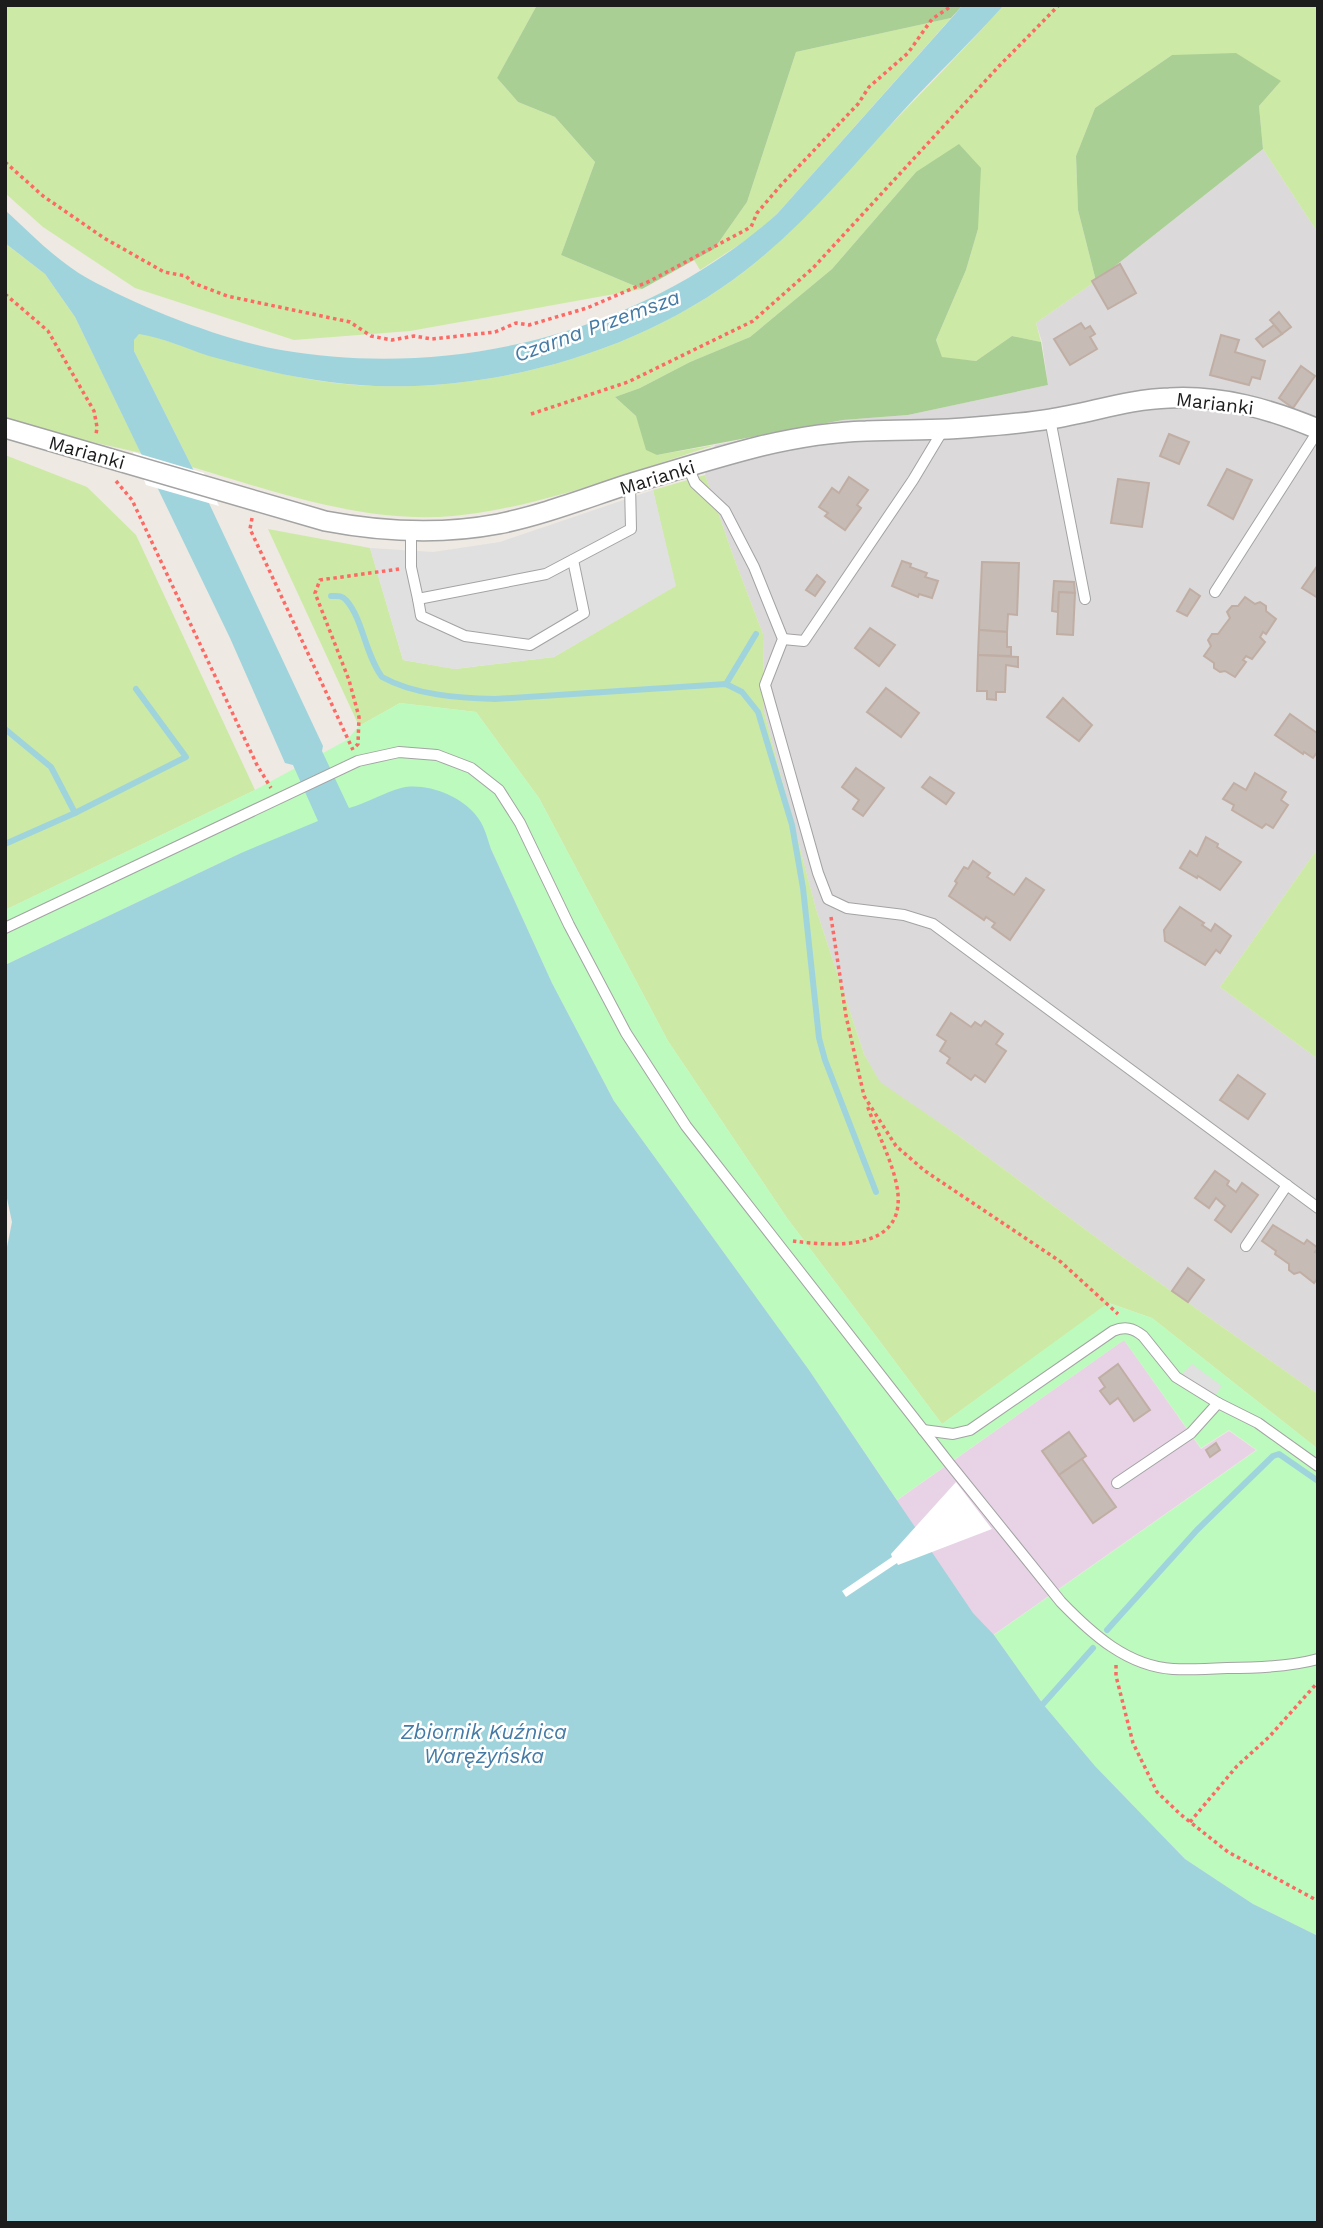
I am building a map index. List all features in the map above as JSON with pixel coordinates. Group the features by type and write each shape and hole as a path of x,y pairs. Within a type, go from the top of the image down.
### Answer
{"street":[{"name":"Marianki","path":"5,428 325,521 370,529 411,531 498,524 546,512 630,484 761,446 803,438 864,431 943,430 1050,419 1168,397 1233,401 1318,430"}],"lane":[{"path":"1050,419 1085,599"},
{"path":"783,639 804,641 913,480 943,430"},
{"path":"1215,592 1318,430"},
{"path":"688,467 695,483 725,512 754,567 783,639 765,685 818,873 828,899 847,908 904,915 933,924 1318,1208"},
{"path":"418,599 547,574 631,529 630,484"},
{"path":"411,531 411,567 421,615 465,636 530,645 584,613 573,560"},
{"path":"5,928 359,761 399,752 437,754 471,768 499,790 520,823 575,937 635,1048 700,1145 1061,1602 1084,1626 1116,1649 1146,1664 1172,1669 1242,1668 1318,1659"},
{"path":"1246,1245 1287,1185"},
{"path":"923,1429 953,1434 970,1430 1113,1331 1131,1329 1143,1336 1176,1377 1218,1403 1258,1423 1318,1466"},
{"path":"1117,1483 1191,1433 1218,1403"}],"path":[{"path":"5,162 43,196 104,238 164,272 186,276 192,283 227,296 350,321 371,336 392,340 414,336 432,339 495,332 516,323 529,325 587,308 650,281 751,227 757,213 858,104 869,88 908,53 932,19 953,5"},
{"path":"531,414 628,382 753,321 813,268 1000,65 1059,5"},
{"path":"5,294 48,331 94,411 97,427 93,453"},
{"path":"112,477 132,500 257,765 283,797"},
{"path":"253,513 250,529 359,761"},
{"path":"352,749 358,744 359,717 349,680 315,593 320,580 411,567"},
{"path":"773,1239 824,1245 859,1242 881,1235 890,1226 898,1199 896,1182 864,1096 846,1016 828,899"},
{"path":"864,1096 896,1146 925,1171 1061,1262 1123,1318 1131,1329"},
{"path":"1116,1649 1116,1676 1133,1743 1157,1792 1228,1853 1318,1901"},
{"path":"1190,1822 1237,1766 1269,1737 1318,1682"}],"shaded area":[{"path":"1263,149 1318,233 1318,848 1220,987 1318,1059 1318,1394 1120,1255 959,1136 880,1083 864,1054 816,909 764,712 763,634 705,475 715,445 843,420 908,415 1048,385 1042,342 1036,323 1096,281"},
{"path":"653,490 676,586 554,657 454,669 403,660 370,548 433,552 500,542"},
{"path":"1124,1340 1201,1449 1229,1431 1256,1450 915,1690 817,1557"},
{"path":"1192,1364 1222,1386 1214,1397 1182,1374"}],"green space":[{"path":"5,5 537,5 497,78 518,102 555,117 595,162 561,255 642,289 410,331 294,340 135,288 43,227 5,193"},
{"path":"537,5 963,5 951,18 796,52 747,202 714,249 642,289 561,255 595,162 555,117 518,102 497,78"},
{"path":"1004,5 1318,5 1318,233 1263,149 1259,106 1280,82 1172,55 1095,108 1076,156 1078,210 1096,281 1036,323 1041,342 1012,336 976,361 942,358 936,340 966,270 978,229 916,172 832,269 750,337 615,397 636,416 643,435 657,455 715,445 552,497 486,512 453,516 420,517 354,511 288,496 192,467 134,351 134,340 138,333 229,361 291,376 375,386 473,381 570,360 617,343 706,298 762,257 808,213"},
{"path":"951,18 777,214 751,237 700,270 694,260 714,249 747,202 796,52"},
{"path":"1236,53 1281,81 1259,106 1263,149 1096,281 1078,210 1076,156 1095,108 1172,55"},
{"path":"959,144 981,168 978,229 966,270 936,340 942,357 976,361 1012,336 1041,342 1048,385 908,415 843,420 657,455 646,450 636,416 615,397 750,337 832,269 916,172"},
{"path":"5,243 45,274 75,317 141,453 74,438 5,418"},
{"path":"5,455 87,487 136,535 255,790 5,910"},
{"path":"705,475 763,634 764,712 816,909 864,1054 880,1082 1318,1394 1318,1449 1152,1318 1109,1303 942,1424 787,1218 668,1041 539,798 476,712 400,703 359,726 268,529 370,548 403,660 455,669 554,657 675,586 653,490"},
{"path":"400,703 476,712 539,798 668,1041 787,1218 942,1424 1108,1303 1152,1318 1318,1449 1318,1936 1253,1904 1185,1859 1095,1766 1043,1704 994,1635 1257,1450 1229,1430 1201,1448 1124,1340 897,1500 809,1370 614,1101 552,983 482,828 470,810 458,800 241,853 5,965 5,910 255,790 347,740 359,726"},
{"path":"1318,848 1318,1059 1220,987"}],"water":[{"name":"Zbiornik Kuźnica Warężyńska","path":"963,5 1004,5 788,234 746,270 706,298 617,343 570,360 473,381 375,386 333,383 249,367 139,334 134,340 134,351 192,467 323,746 322,751 349,808 401,788 420,787 451,796 475,814 483,826 552,983 614,1101 809,1370 973,1613 994,1635 1043,1704 1095,1766 1185,1859 1253,1904 1318,1936 1318,2223 5,2223 5,1257 12,1222 5,1189 5,965 241,853 318,821 293,765 285,763 230,638 75,317 45,274 5,243 5,210 34,238 87,278 181,321 232,338 281,350 347,358 413,358 479,351 544,337 607,317 668,289 725,255 777,214"}],"pier":[{"path":"133,452 204,473 219,506 146,485"},
{"path":"956,1482 992,1529 898,1565 897,1563 846,1597 842,1591 892,1557 891,1554"}],"building":[{"path":"1120,264 1136,293 1108,309 1092,281"},
{"path":"1279,312 1291,327 1282,334 1270,320"},
{"path":"1081,323 1085,329 1090,326 1095,334 1090,337 1097,349 1070,365 1054,339"},
{"path":"1274,325 1282,334 1263,347 1256,339"},
{"path":"1221,335 1239,340 1235,352 1265,361 1260,379 1252,377 1249,385 1210,375"},
{"path":"1301,366 1315,376 1293,408 1279,398"},
{"path":"1169,434 1189,442 1179,464 1160,456"},
{"path":"1227,469 1252,480 1233,519 1208,505"},
{"path":"849,477 868,490 857,505 861,508 845,530 825,516 828,513 819,507 832,488 839,493"},
{"path":"1118,479 1149,483 1142,527 1111,523"},
{"path":"902,561 927,573 925,577 938,581 932,598 919,594 918,597 892,586"},
{"path":"982,562 1019,563 1017,615 1008,614 1007,632 979,630"},
{"path":"1318,565 1318,598 1302,588"},
{"path":"817,575 825,582 815,596 806,590"},
{"path":"1054,581 1074,582 1075,593 1059,592 1058,612 1052,611"},
{"path":"1190,589 1200,596 1187,616 1177,611"},
{"path":"1059,592 1075,593 1073,635 1057,634"},
{"path":"1245,597 1255,604 1260,602 1266,606 1266,611 1276,619 1266,634 1263,632 1260,637 1265,642 1252,659 1246,656 1243,660 1246,662 1235,677 1214,668 1214,663 1204,656 1211,646 1208,640 1212,634 1218,634 1230,618 1227,612 1232,606 1238,606"},
{"path":"870,628 895,645 879,666 855,648"},
{"path":"979,630 1007,632 1007,647 1011,647 1011,656 978,655"},
{"path":"978,655 1018,657 1018,667 1006,665 1005,692 996,692 996,700 987,699 987,691 977,691"},
{"path":"886,688 919,713 901,737 867,712"},
{"path":"1063,698 1092,725 1079,741 1047,717"},
{"path":"1290,714 1317,733 1318,751 1313,758 1275,735"},
{"path":"856,768 884,788 863,816 853,809 859,800 842,787"},
{"path":"1255,773 1286,792 1281,800 1288,805 1273,828 1266,824 1262,828 1232,810 1234,805 1223,799 1234,783 1246,790"},
{"path":"930,777 954,793 946,804 922,787"},
{"path":"1206,837 1241,862 1220,890 1180,868 1190,851 1197,856"},
{"path":"973,861 990,873 987,877 1014,895 1026,878 1044,890 1010,940 992,927 995,923 986,917 984,920 949,896 964,867 968,869"},
{"path":"1180,907 1211,931 1215,924 1231,936 1220,953 1216,950 1205,965 1165,941 1164,930"},
{"path":"951,1013 971,1027 975,1022 981,1026 985,1021 1003,1034 996,1044 1006,1051 985,1082 975,1075 971,1080 947,1063 950,1058 940,1051 946,1041 937,1035"},
{"path":"1238,1075 1265,1094 1248,1119 1220,1100"},
{"path":"1215,1171 1229,1181 1227,1185 1236,1192 1242,1183 1258,1195 1231,1232 1215,1220 1225,1206 1216,1198 1209,1208 1195,1198"},
{"path":"1273,1225 1304,1244 1307,1240 1318,1248 1315,1252 1318,1254 1318,1278 1314,1283 1300,1272 1294,1274 1289,1270 1289,1264 1262,1241"},
{"path":"1188,1268 1204,1280 1188,1302 1172,1291"},
{"path":"1118,1364 1150,1410 1134,1421 1118,1398 1110,1404 1100,1391 1105,1387 1099,1378"},
{"path":"1069,1432 1086,1456 1059,1475 1042,1451"},
{"path":"1216,1443 1220,1450 1210,1457 1206,1450"},
{"path":"1082,1459 1116,1507 1093,1523 1059,1475"}],"waterway":[{"path":"331,596 343,597 352,608 382,677 422,692 495,699 726,684 742,692 758,712 792,825 803,888 819,1038 876,1192"},
{"path":"726,684 756,634"},
{"path":"5,729 51,767 75,813 186,757 136,689"},
{"path":"5,844 75,813"},
{"path":"1107,1630 1197,1530 1273,1456 1279,1454 1318,1481"},
{"path":"1043,1704 1093,1648"}],"water label":[{"name":"Czarna Przemsza","path":"597,326"}]}
